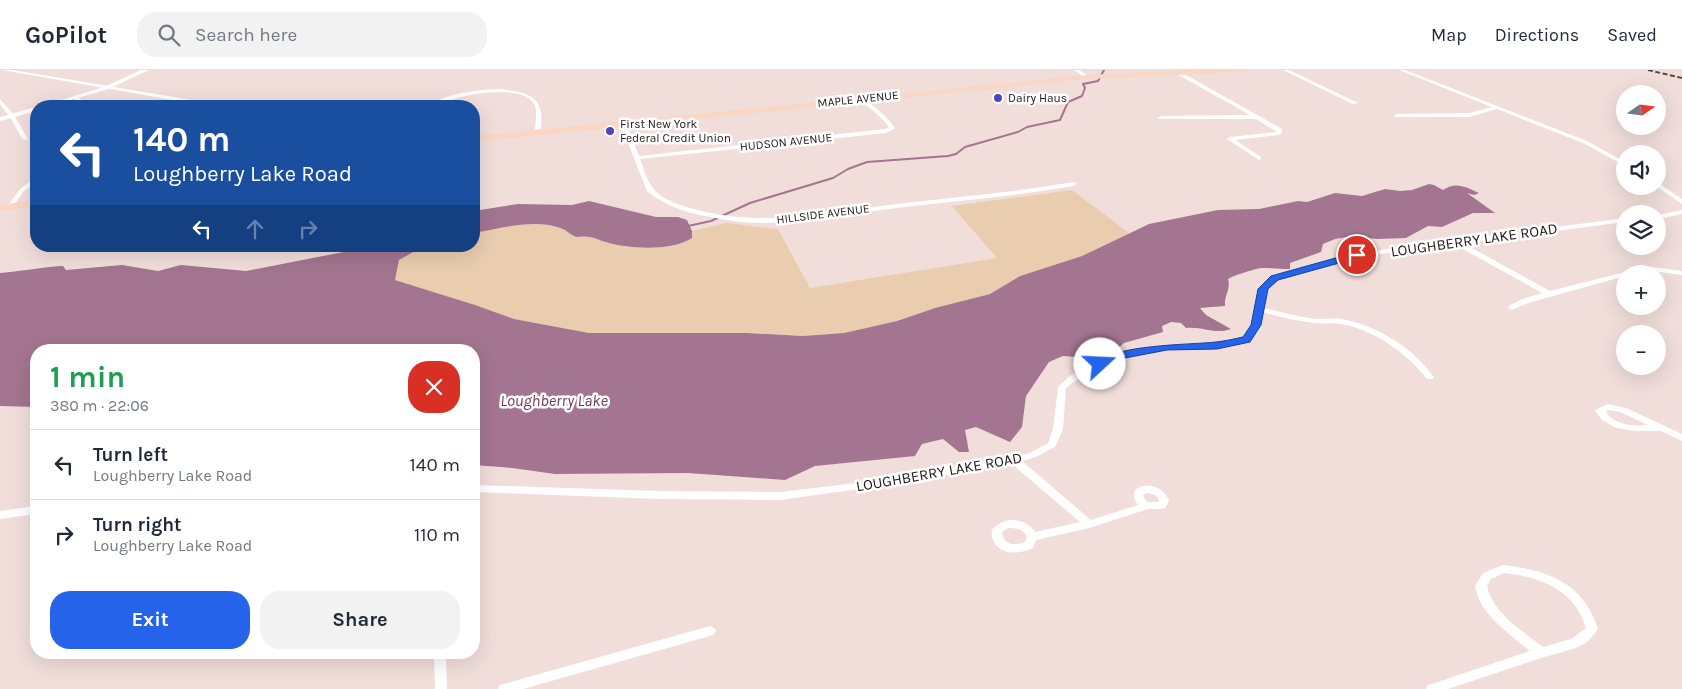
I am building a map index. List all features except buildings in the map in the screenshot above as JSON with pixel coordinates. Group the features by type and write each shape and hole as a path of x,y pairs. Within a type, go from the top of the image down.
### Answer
{"main road":[{"name":"MAPLE AVENUE","path":"480,137 1088,77 1244,70"},
{"path":"5,208 30,204"}],"street":[{"path":"4,70 179,100"},
{"path":"26,74 35,70"},
{"path":"65,100 106,88 146,70"},
{"path":"1076,70 1088,77"},
{"path":"1285,70 1355,103"},
{"path":"1401,70 1596,147 1616,159"},
{"path":"1177,72 1256,116 1280,132 1230,139 1259,158"},
{"path":"445,100 470,93 502,92 519,94 536,102 538,107 538,131"},
{"path":"76,97 79,100"},
{"name":"HUDSON AVENUE","path":"637,158 886,131 892,128 862,98"},
{"path":"0,101 12,116 25,139"},
{"path":"1397,116 1469,115 1499,108"},
{"path":"0,119 30,111"},
{"path":"1161,118 1256,116"},
{"name":"HILLSIDE AVENUE","path":"623,123 649,190 662,200 691,210 759,221 783,220 943,200 989,197 1074,184"},
{"path":"5,208 30,184"},
{"path":"1666,191 1682,202"},
{"path":"1666,216 1682,212"},
{"path":"1670,216 1682,222"},
{"name":"LOUGHBERRY LAKE ROAD","path":"480,489 663,496 780,496 874,484 1014,460 1033,455 1052,445 1058,429 1062,387 1069,380 1089,368 1122,355 1167,347 1217,345 1247,340 1256,325 1263,289 1274,278 1357,255 1616,221"},
{"path":"1457,243 1549,294"},
{"path":"1666,271 1682,273"},
{"path":"1512,308 1525,301 1616,277"},
{"path":"1259,309 1292,318 1341,321 1369,331 1398,347 1430,377"},
{"path":"1662,428 1622,427 1604,417 1600,411 1608,407 1616,408 1662,428 1682,438"},
{"path":"1014,460 1090,524"},
{"path":"1032,538 1090,524 1147,506"},
{"path":"0,515 30,511"},
{"path":"1432,689 1574,644 1586,638 1592,630 1591,618 1583,605 1554,582 1536,574 1518,570 1503,569 1490,572 1482,579 1480,588 1483,600 1509,626 1541,653"},
{"path":"504,689 710,630"},
{"path":"440,659 441,689"}],"shaded area":[{"path":"1072,190 1129,233 1082,256 1020,276 990,294 935,308 897,321 844,333 803,336 746,333 589,333 514,319 395,280 399,260 413,252 480,252 480,232 530,224 552,226 576,237 590,237 618,245 652,248 684,242 692,238 692,231 726,223 778,229 810,288 997,258 952,206"}],"water":[{"name":"Loughberry Lake","path":"1429,184 1443,190 1452,186 1461,186 1479,193 1474,195 1467,193 1495,213 1473,213 1442,227 1428,226 1406,238 1377,239 1353,236 1335,239 1323,244 1321,252 1290,263 1290,269 1259,268 1230,278 1228,279 1229,286 1225,306 1200,308 1206,315 1231,329 1214,331 1186,328 1181,323 1171,322 1162,326 1163,332 1124,343 1112,353 1099,349 1096,354 1077,357 1063,356 1049,362 1026,396 1022,427 1010,442 976,427 965,430 969,452 959,452 943,439 922,444 915,456 815,466 785,480 688,473 555,474 480,465 480,344 30,344 30,407 0,406 0,273 63,266 66,270 122,265 158,271 181,265 246,271 344,252 413,252 399,260 395,280 514,319 589,333 746,333 803,336 844,333 897,321 935,308 990,294 1020,276 1082,256 1149,224 1218,210 1259,209 1298,201 1307,202 1335,193 1362,196 1385,189 1412,190"},
{"path":"589,201 656,217 678,217 687,220 692,231 692,238 674,245 652,248 618,245 590,237 576,237 563,229 542,224 518,225 480,232 480,210 518,204 572,205"}],"waterway":[{"path":"688,226 711,221 750,203 833,178 848,169 867,162 948,156 956,154 965,147 1018,132 1027,127 1060,120 1068,102 1082,96 1085,88 1083,84 1098,81 1104,70"}],"railway":[{"path":"1648,70 1682,78"}],"place":[{"name":"Dairy Haus","path":"998,98"},
{"name":"First New York Federal Credit Union","path":"610,131"}],"route":[{"path":"1100,364 1122,355 1167,347 1217,345 1247,340 1256,325 1263,289 1274,278 1357,255"}]}
